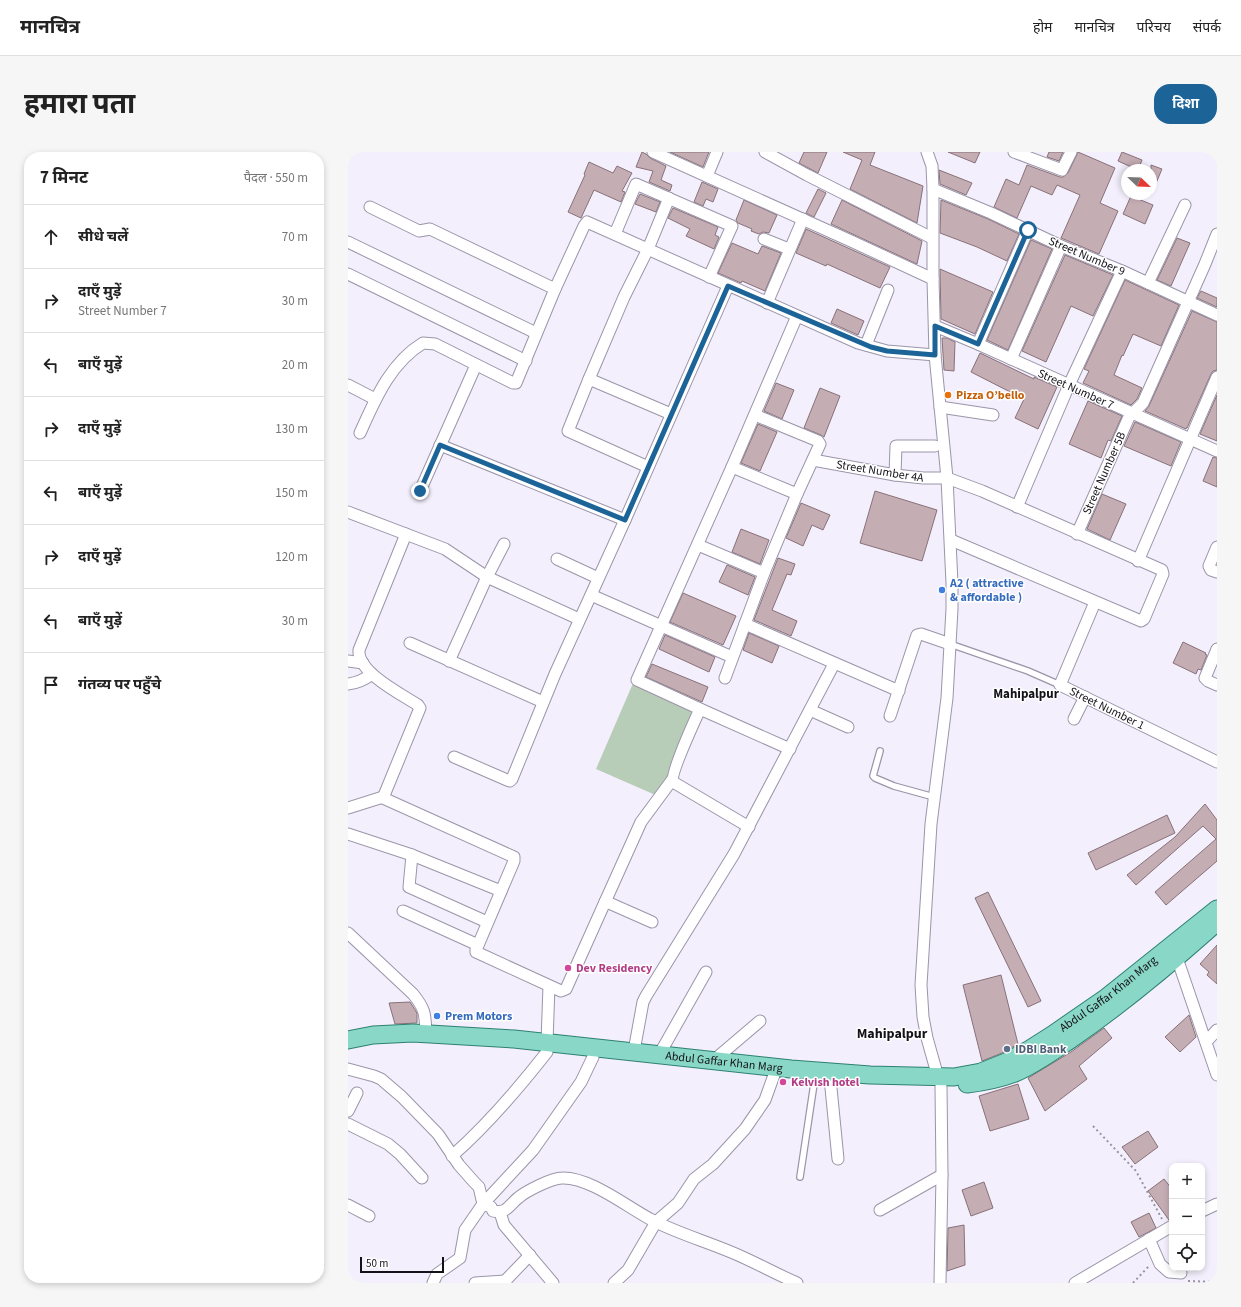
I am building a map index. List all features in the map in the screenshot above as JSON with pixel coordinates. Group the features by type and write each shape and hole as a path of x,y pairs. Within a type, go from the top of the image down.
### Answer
{"main road":[{"name":"Abdul Gaffar Khan Marg","path":"348,1048 376,1042 406,1041 634,1051 791,1069 940,1081 981,1072 1006,1062 1030,1049 1107,997 1217,909"},
{"name":"Abdul Gaffar Khan Marg","path":"348,1040 373,1035 426,1034 514,1039 593,1057 672,1067 822,1078 990,1081 1013,1074 1032,1065 1090,1026 1176,958 1217,923"}],"street":[{"path":"653,152 933,279"},
{"path":"707,176 718,152"},
{"path":"765,152 807,175 932,238"},
{"path":"928,152 932,166 933,189 932,238 935,355 947,478 951,540 952,609 947,698 934,797 926,883 921,1001 927,1038 940,1081 942,1175 940,1283"},
{"path":"1014,152 1062,170 1071,152"},
{"path":"615,234 636,184 732,226 709,277"},
{"name":"Street Number 9","path":"933,189 992,213 1061,246 1122,271 1217,315"},
{"path":"648,467 568,432 624,297 648,249 669,198"},
{"path":"1148,284 1185,205"},
{"path":"370,207 418,231 430,229 555,289"},
{"path":"768,303 803,219"},
{"path":"360,433 375,399 388,376 406,356 423,343 435,344 515,383 526,361 555,289 586,223 615,234 728,286 866,346 887,351 935,355"},
{"path":"978,344 1028,230"},
{"name":"Street Number 5B","path":"1077,534 1131,414 1143,403 1217,234"},
{"path":"764,239 789,250"},
{"path":"348,242 536,333"},
{"path":"1011,359 1061,246"},
{"path":"1017,507 1069,385 1122,271"},
{"path":"348,274 526,361"},
{"path":"454,757 510,781 513,776 579,619 625,520 728,286"},
{"path":"866,346 888,290"},
{"path":"790,748 637,680 662,627 797,316"},
{"name":"Street Number 7","path":"935,326 1217,451"},
{"path":"420,491 476,365"},
{"path":"1138,561 1217,377"},
{"path":"589,379 671,414"},
{"path":"348,385 375,399"},
{"path":"940,407 994,415"},
{"path":"724,678 764,573 820,444 819,442 755,415"},
{"path":"440,445 625,520"},
{"path":"895,475 896,446 935,446"},
{"name":"Street Number 4A","path":"813,460 895,475 923,478 947,478"},
{"path":"732,467 797,494"},
{"path":"947,478 982,491 1163,572 1144,620 1140,621 951,540"},
{"path":"348,512 445,549 487,577 579,619"},
{"path":"348,808 383,797 420,708 418,705 372,674 363,664 360,658 359,650 406,534"},
{"path":"450,661 487,577 504,544"},
{"path":"698,544 764,573"},
{"path":"1217,547 1209,566 1211,570 1217,572"},
{"path":"557,559 598,578"},
{"path":"590,595 732,657"},
{"path":"1060,685 1095,602"},
{"path":"745,624 899,691"},
{"path":"890,716 918,634 950,644"},
{"path":"410,644 543,702"},
{"path":"1217,649 1205,678 1217,685"},
{"path":"348,661 363,664"},
{"path":"634,1051 643,1002 646,996 734,854 834,664"},
{"path":"348,684 364,680 372,674"},
{"name":"Street Number 1","path":"1060,685 1217,762"},
{"path":"1074,719 1085,697"},
{"path":"383,797 385,800 514,857 514,861 476,950 561,991 566,989 641,822 672,780 700,708"},
{"path":"810,710 848,727"},
{"path":"672,780 749,827"},
{"path":"348,834 412,855 501,891"},
{"path":"412,855 409,887 487,922"},
{"path":"605,902 652,922"},
{"path":"402,911 478,945"},
{"path":"348,933 413,994 424,1009 426,1034"},
{"path":"1176,958 1217,1075"},
{"path":"659,1055 706,972"},
{"path":"452,1156 466,1144 507,1101 547,1047 549,986"},
{"path":"713,1061 760,1022"},
{"path":"1206,1042 1217,1030"},
{"path":"434,1283 437,1274 460,1258 465,1230 483,1204 533,1150 581,1082 593,1057"},
{"path":"348,1069 381,1079 438,1134 452,1156 479,1187 483,1204"},
{"path":"614,1283 628,1270 656,1222 678,1203 694,1179 713,1164 745,1129 765,1100 774,1075"},
{"path":"822,1078 838,1160"},
{"path":"348,1111 357,1093"},
{"path":"348,1124 388,1144 400,1154 422,1178"},
{"path":"880,1210 942,1175"},
{"path":"483,1204 491,1207 494,1211 500,1212 506,1210 519,1197 543,1184 562,1178 587,1184 656,1222 732,1252 796,1283"},
{"path":"1205,1210 1217,1204"},
{"path":"348,1205 368,1216"},
{"path":"500,1212 504,1225 553,1283"},
{"path":"1075,1283 1169,1228"},
{"path":"1149,1239 1160,1264 1169,1272 1181,1273"},
{"path":"475,1283 505,1282 530,1255"}],"lane":[{"name":"Street Number 1","path":"950,644 1028,671 1060,685"},
{"path":"880,751 873,776 894,786 934,797"},
{"path":"800,1177 822,1078"}],"path":[{"path":"1092,1126 1136,1171 1169,1225"}],"green space":[{"path":"634,681 700,709 660,797 596,769"}],"building":[{"path":"642,152 666,166 661,180 672,185 670,191 649,182 653,171 636,167"},
{"path":"670,152 709,152 703,167"},
{"path":"804,152 827,152 818,173 799,163"},
{"path":"843,152 875,152 870,165 923,186 917,223 850,189 862,160"},
{"path":"948,152 980,152 975,163"},
{"path":"1049,152 1063,152 1059,161 1047,157"},
{"path":"1078,152 1115,168 1100,203 1118,211 1099,254 1061,238 1080,195 1057,185 1052,195 1031,186 1017,218 994,207 1006,179 1019,185 1027,165 1063,177 1068,173"},
{"path":"1122,152 1142,160 1140,164 1125,164 1118,161"},
{"path":"589,162 613,173 617,166 632,173 622,191 625,192 621,202 594,190 581,218 568,212 585,175 584,174"},
{"path":"1157,167 1162,169 1157,181"},
{"path":"939,170 972,183 966,195 940,184"},
{"path":"702,182 718,189 713,202 706,199 703,206 694,202"},
{"path":"818,189 826,193 814,217 806,213"},
{"path":"640,194 660,202 656,212 635,204"},
{"path":"744,200 777,215 769,233 763,232 759,234 738,223 736,220"},
{"path":"842,200 922,241 917,264 831,224"},
{"path":"941,200 988,219 1019,234 1007,261 977,247 940,233"},
{"path":"1129,200 1141,200 1153,205 1145,224 1123,214"},
{"path":"673,208 718,227 715,235 719,237 714,249 686,236 690,229 668,218"},
{"path":"806,229 890,267 880,288 827,264 826,266 796,253"},
{"path":"1177,238 1190,243 1171,286 1157,280"},
{"path":"1031,240 1052,249 1008,350 987,340"},
{"path":"732,243 758,254 762,246 781,253 765,291 718,273"},
{"path":"1065,255 1113,275 1093,316 1071,306 1046,362 1022,351"},
{"path":"940,269 993,292 975,334 941,319"},
{"path":"1125,280 1179,305 1161,346 1133,334 1123,356 1122,355 1114,375 1142,388 1137,399 1131,405 1083,383 1089,371 1084,369"},
{"path":"1201,291 1217,298 1217,307 1197,298"},
{"path":"837,309 864,321 858,335 831,323"},
{"path":"1192,311 1217,322 1217,370 1213,371 1211,374 1186,429 1145,411 1149,406"},
{"path":"942,338 947,338 955,342 954,371 944,370"},
{"path":"980,353 1034,379 1034,377 1057,387 1038,429 1015,418 1024,399 971,372"},
{"path":"776,383 794,390 782,419 764,411"},
{"path":"820,388 840,396 824,437 804,428"},
{"path":"1217,395 1217,441 1200,434"},
{"path":"1088,401 1122,416 1111,441 1108,440 1101,458 1069,444"},
{"path":"1135,422 1181,442 1171,466 1124,446"},
{"path":"758,424 777,432 760,471 741,463"},
{"path":"1213,457 1217,458 1217,487 1203,481"},
{"path":"875,491 937,510 922,561 860,543"},
{"path":"1102,494 1126,504 1110,540 1087,529"},
{"path":"801,503 830,515 823,530 812,525 803,546 786,538"},
{"path":"741,529 769,540 760,564 732,552"},
{"path":"778,558 795,564 791,575 787,574 772,610 797,621 791,636 754,620"},
{"path":"727,565 755,577 748,595 719,582"},
{"path":"683,593 736,616 723,645 670,622"},
{"path":"749,633 779,646 772,663 743,650"},
{"path":"665,635 715,657 709,672 659,649"},
{"path":"1183,642 1206,653 1205,654 1207,655 1201,670 1198,669 1196,674 1173,663"},
{"path":"652,664 708,687 702,702 646,677"},
{"path":"1205,804 1217,820 1217,861 1166,905 1155,892 1216,839 1203,826 1136,885 1127,875 1175,837"},
{"path":"1167,815 1175,833 1096,870 1088,853"},
{"path":"988,892 1041,1001 1028,1007 975,898"},
{"path":"1217,945 1217,984 1207,975 1209,972 1200,964"},
{"path":"1001,975 1018,1044 1002,1053 982,1061 963,985"},
{"path":"410,1002 417,1013 417,1023 395,1024 389,1003"},
{"path":"1189,1015 1196,1037 1180,1052 1165,1037"},
{"path":"1104,1028 1112,1038 1079,1066 1087,1079 1045,1111 1028,1078 1071,1052"},
{"path":"1018,1084 1029,1119 990,1131 979,1096"},
{"path":"1148,1131 1158,1147 1135,1164 1122,1147"},
{"path":"1164,1179 1169,1185 1169,1220 1148,1191"},
{"path":"984,1182 993,1208 971,1216 962,1190"},
{"path":"1149,1213 1156,1228 1139,1237 1131,1222"},
{"path":"964,1225 965,1265 947,1271 948,1228"}],"place":[{"name":"Pizza O’bello","path":"948,395"},
{"name":"A2 ( attractive & affordable )","path":"942,590"},
{"name":"Dev Residency","path":"568,968"},
{"name":"Prem Motors","path":"437,1016"},
{"name":"IDBI Bank","path":"1007,1049"},
{"name":"Kelvish hotel","path":"783,1082"}],"district":[{"name":"Mahipalpur","path":"1026,693"},
{"name":"Mahipalpur","path":"892,1033"}],"route":[{"path":"420,491 440,445 625,520 728,286 858,343 887,351 935,355 935,326 978,344 1028,230"}]}
